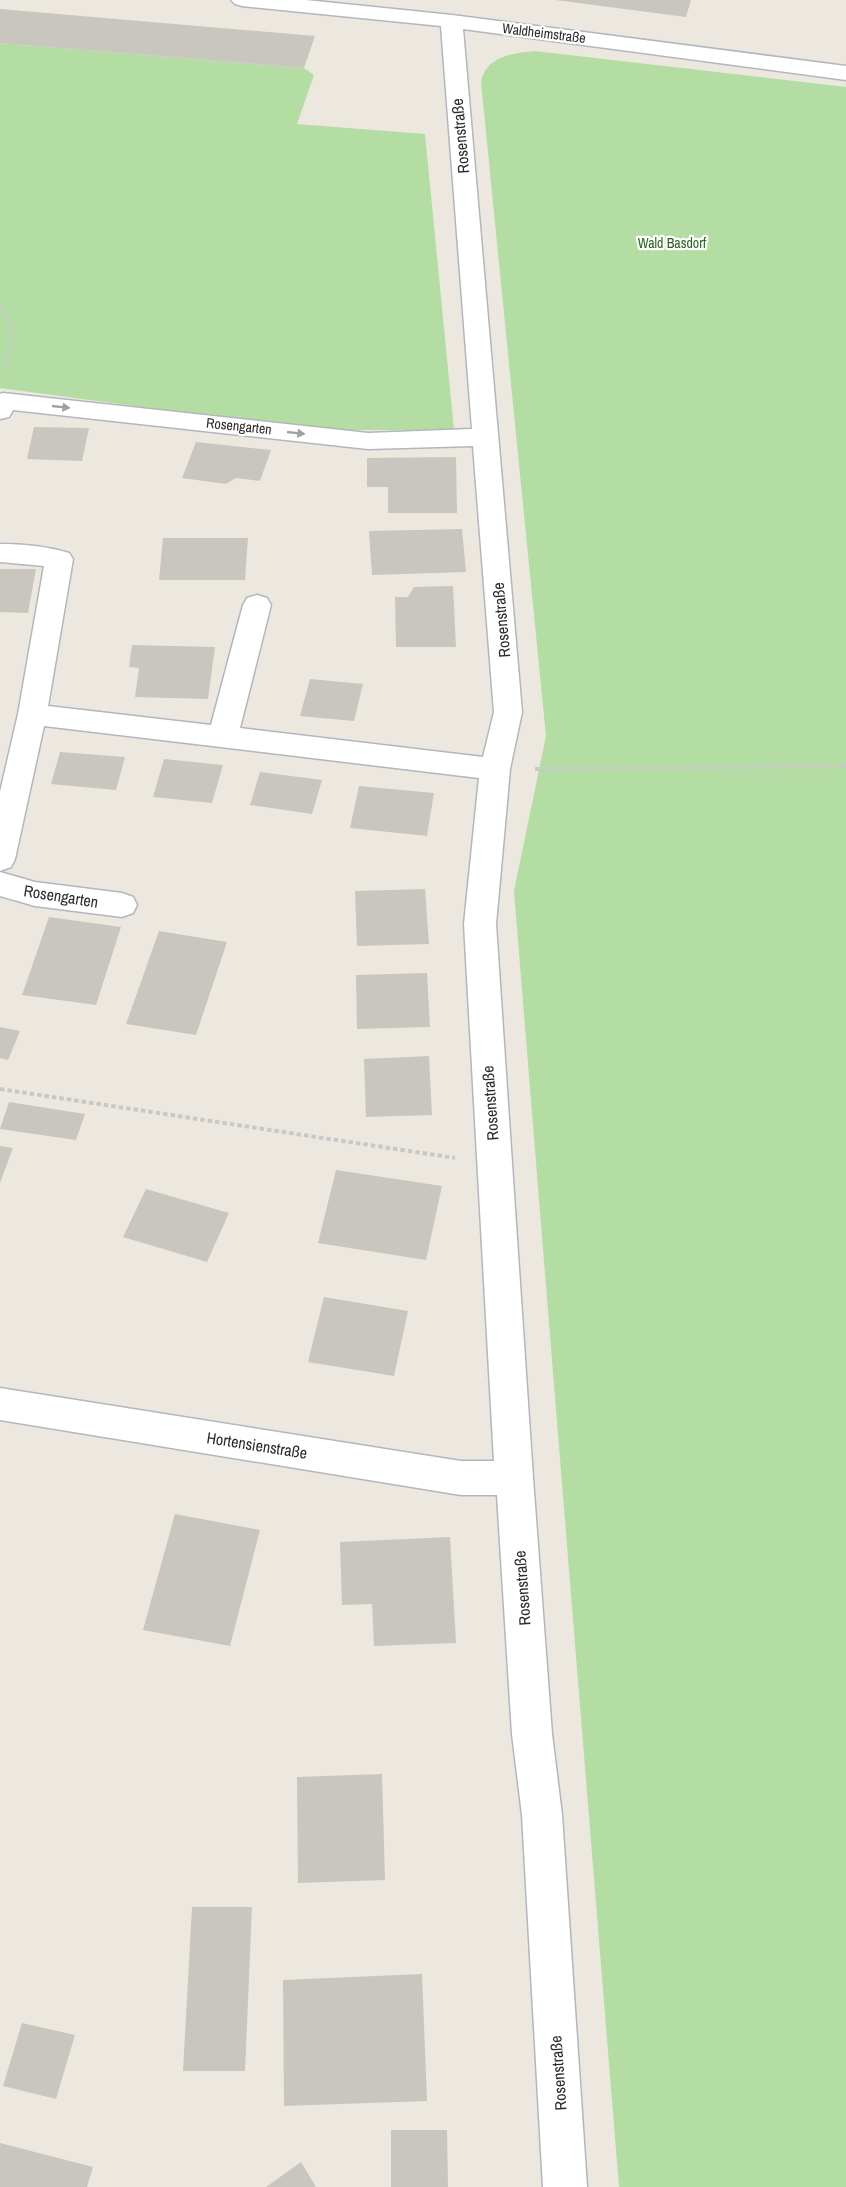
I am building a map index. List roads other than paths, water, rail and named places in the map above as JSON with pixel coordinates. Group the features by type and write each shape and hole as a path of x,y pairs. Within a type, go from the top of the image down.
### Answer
{"street":[{"name":"Waldheimstraße","path":"242,0 370,6 452,21 846,73"},
{"name":"Rosenstraße","path":"452,21 508,712 495,769 480,924 514,1478 532,1734 542,1815 565,2187"},
{"name":"Rosengarten","path":"1,397 368,441 486,437"},
{"path":"0,553 22,553 59,559 32,714 0,859"},
{"path":"223,736 257,605"},
{"path":"32,714 495,769"},
{"name":"Rosengarten","path":"0,884 35,894 122,905"},
{"name":"Hortensienstraße","path":"0,1404 461,1478 514,1478"}],"park label":[{"name":"Wald Basdorf","path":"672,243"}]}
